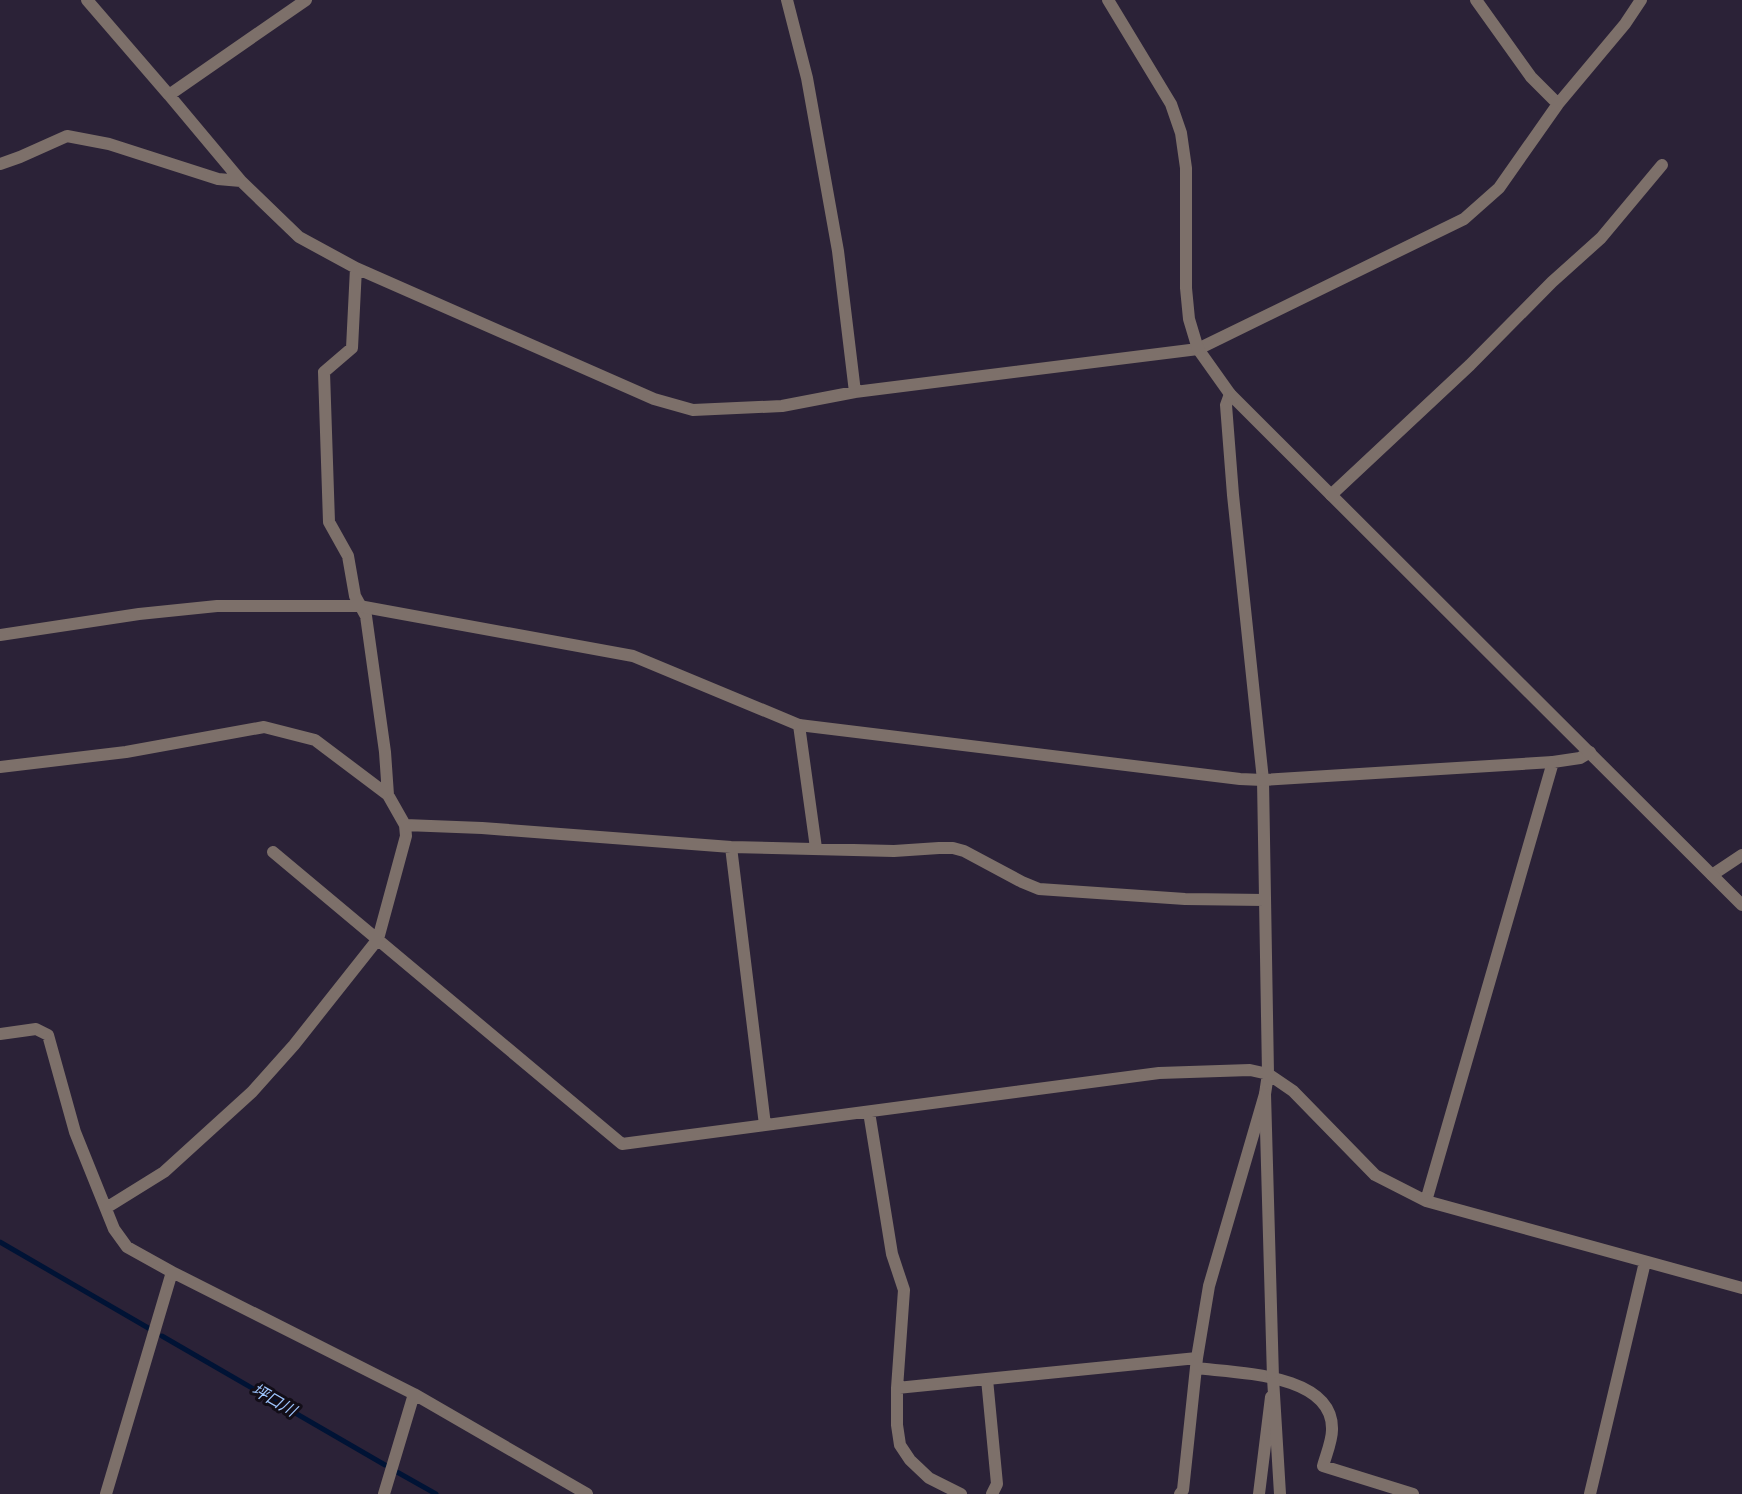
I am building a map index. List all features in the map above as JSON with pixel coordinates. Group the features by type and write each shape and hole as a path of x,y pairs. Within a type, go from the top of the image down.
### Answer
{"street":[{"path":"87,0 241,181 298,237 356,268 654,399 693,410 782,406 855,392 1198,349 1464,219 1499,188 1558,104 1641,0"},
{"path":"169,94 306,0"},
{"path":"787,0 807,78 838,251 855,392"},
{"path":"1108,0 1171,104 1181,133 1186,168 1186,288 1189,319 1198,349 1230,394 1742,904"},
{"path":"1476,0 1531,77 1558,104"},
{"path":"0,164 67,136 109,144 218,179 241,181"},
{"path":"1331,495 1470,365 1552,282 1600,238 1662,165"},
{"path":"356,268 352,348 324,372 329,522 348,556 356,596 366,616 385,752 388,795"},
{"path":"1180,1494 1183,1490 1196,1363 1209,1286 1265,1094 1268,1074 1263,780 1233,495 1226,405 1230,394"},
{"path":"0,635 139,614 217,606 359,606 633,656 799,725 1240,779 1263,780 1553,762 1580,758 1590,752"},
{"path":"799,725 816,848"},
{"path":"0,768 126,752 264,727 315,740 388,795 405,825 406,836 378,939 294,1045 252,1092 164,1172 106,1208"},
{"path":"1426,1201 1553,762"},
{"path":"405,825 482,828 731,847 894,851 953,848 964,851 1039,889 1185,899 1265,900"},
{"path":"731,847 765,1125"},
{"path":"273,852 622,1144 1159,1073 1250,1070 1268,1074 1293,1091 1375,1175 1426,1201 1742,1288"},
{"path":"1712,875 1742,855"},
{"path":"0,1034 36,1029 48,1035 75,1132 114,1229 127,1247 414,1394 587,1494"},
{"path":"1265,1094 1273,1378 1280,1494"},
{"path":"869,1112 892,1254 904,1290 897,1388 897,1425 900,1445 910,1460 929,1478 961,1494"},
{"path":"1590,1494 1645,1262"},
{"path":"106,1494 172,1272"},
{"path":"897,1388 1196,1363 1273,1378 1304,1387 1326,1404 1332,1429 1323,1466 1413,1494"},
{"path":"1259,1494 1273,1378"},
{"path":"987,1379 997,1484 992,1494"},
{"path":"384,1494 414,1394"}],"waterway":[{"name":"坪口川","path":"0,1242 150,1329"},
{"name":"坪口川","path":"162,1336 385,1465"},
{"name":"坪口川","path":"397,1472 436,1494"}]}
